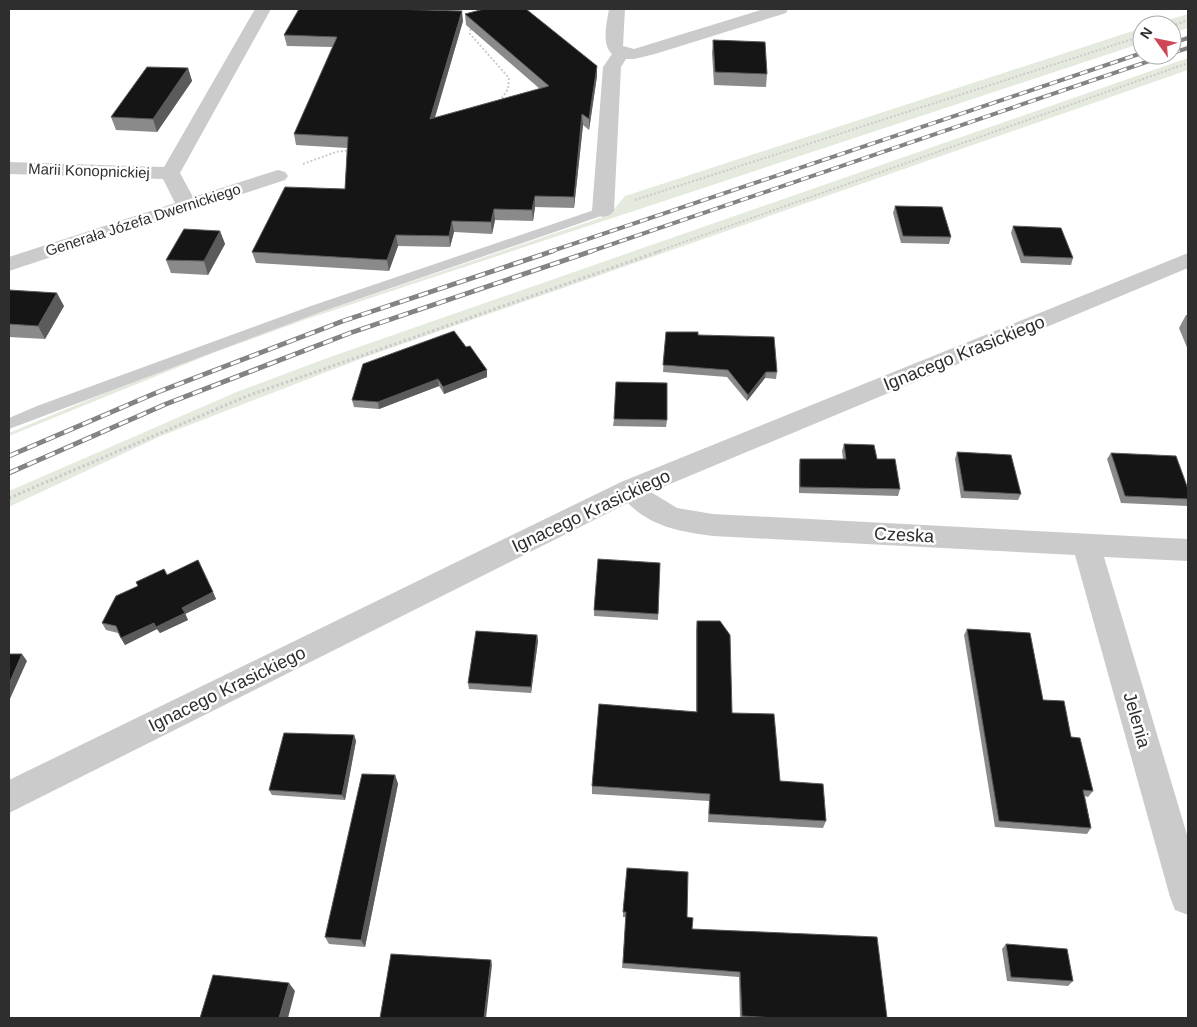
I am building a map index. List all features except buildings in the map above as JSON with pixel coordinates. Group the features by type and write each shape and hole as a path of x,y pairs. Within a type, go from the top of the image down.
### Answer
{"street":[{"path":"187,205 170,173 263,9"},
{"path":"617,9 615,48 622,53 634,54 780,9"},
{"path":"603,210 612,67 622,53"},
{"name":"Marii Konopnickiej","path":"9,168 170,173"},
{"name":"Generała Józefa Dwernickiego","path":"9,264 278,176"},
{"name":"Ignacego Krasickiego","path":"9,797 631,489 1188,260"},
{"name":"Czeska","path":"631,489 643,503 664,516 681,521 713,525 1188,550"},
{"name":"Jelenia","path":"1086,544 1188,897"}],"lane":[{"path":"9,424 313,310 603,210"}],"path":[{"path":"473,18 470,34 509,78 508,92 500,100 497,106 498,110"},
{"path":"603,210 1132,39"},
{"path":"9,498 242,398 366,352 750,219 1188,63"},
{"path":"278,176 336,152 350,150"}],"shaded area":[{"path":"1188,14 1188,28 1182,30 1182,16"},
{"path":"1132,31 1132,46 304,320 213,353 9,436 9,433 119,387 303,318 609,215 625,196"},
{"path":"1188,58 1188,70 368,356 161,436 9,507 9,491 239,391 330,357 1168,65 1182,65 1182,60"}],"railway":[{"path":"1182,40 1188,38"},
{"path":"1182,50 1188,48"},
{"path":"549,252 1132,56"},
{"path":"589,252 1138,65"},
{"path":"9,456 158,392 343,321 553,251"},
{"path":"9,473 166,404 350,333 592,251"}]}
